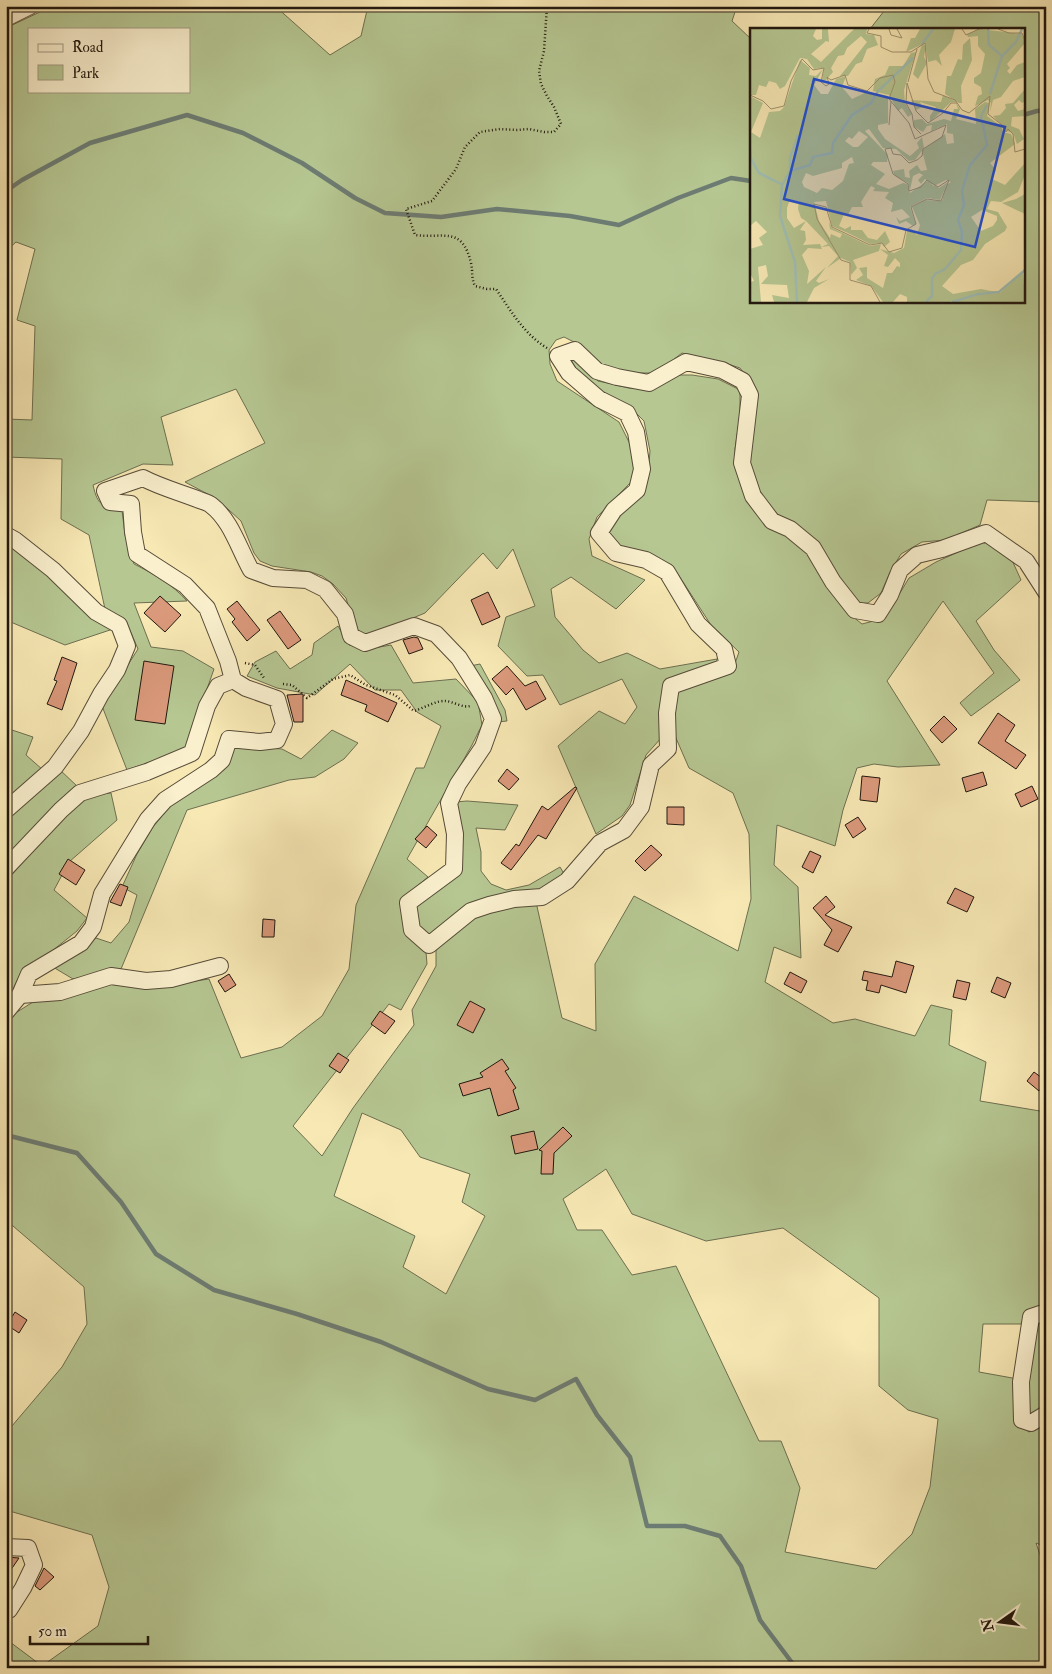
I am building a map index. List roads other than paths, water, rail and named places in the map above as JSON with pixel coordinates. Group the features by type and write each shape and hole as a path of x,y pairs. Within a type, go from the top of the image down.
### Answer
{"street":[{"path":"6,18 30,6"},
{"path":"6,1012 20,995 29,974 81,944 93,927 102,894 148,819 164,800 211,770 222,760 230,739 260,742 277,740 284,724 277,699 246,688 232,680 228,660 207,608 185,585 137,554 131,504 110,502 105,491 143,478 159,486 211,505 231,528 251,570 274,578 307,580 325,590 345,614 350,636 365,642 414,626 436,634 459,658 484,698 493,719 483,747 458,784 449,803 455,834 454,869 408,904 412,930 429,945 471,911 514,899 542,897 567,881 600,843 624,830 641,806 651,765 668,749 667,713 671,686 728,666 724,649 698,624 667,572 646,560 616,553 599,533 614,510 637,490 642,469 636,432 627,413 599,399 569,374 558,356 575,350 597,371 649,383 686,362 722,370 743,380 750,395 742,463 753,496 772,520 790,530 813,548 833,582 855,610 878,614 890,595 900,570 917,555 942,549 986,533 1026,560 1046,592"},
{"path":"6,535 53,570 96,612 119,625 128,646 117,670 101,694 81,731 55,767 6,810"},
{"path":"6,868 61,810 80,793 148,772 192,753 207,706 218,686 232,680"},
{"path":"20,995 60,992 111,976 146,980 171,979 220,966"},
{"path":"1046,1312 1031,1317 1021,1382 1022,1420 1031,1423 1046,1414"},
{"path":"6,1547 28,1548 34,1565 23,1588 6,1611"}],"waterway":[{"path":"1024,115 1046,110"},
{"path":"6,191 22,180 90,143 187,115 243,133 302,163 355,198 385,213 441,217 497,209 570,216 619,225 678,198 731,178 750,181"},
{"path":"6,1135 77,1153 121,1202 156,1254 214,1290 297,1314 381,1342 488,1389 535,1400 576,1379 597,1415 630,1457 647,1526 685,1526 720,1536 741,1566 760,1620 796,1668"}]}
